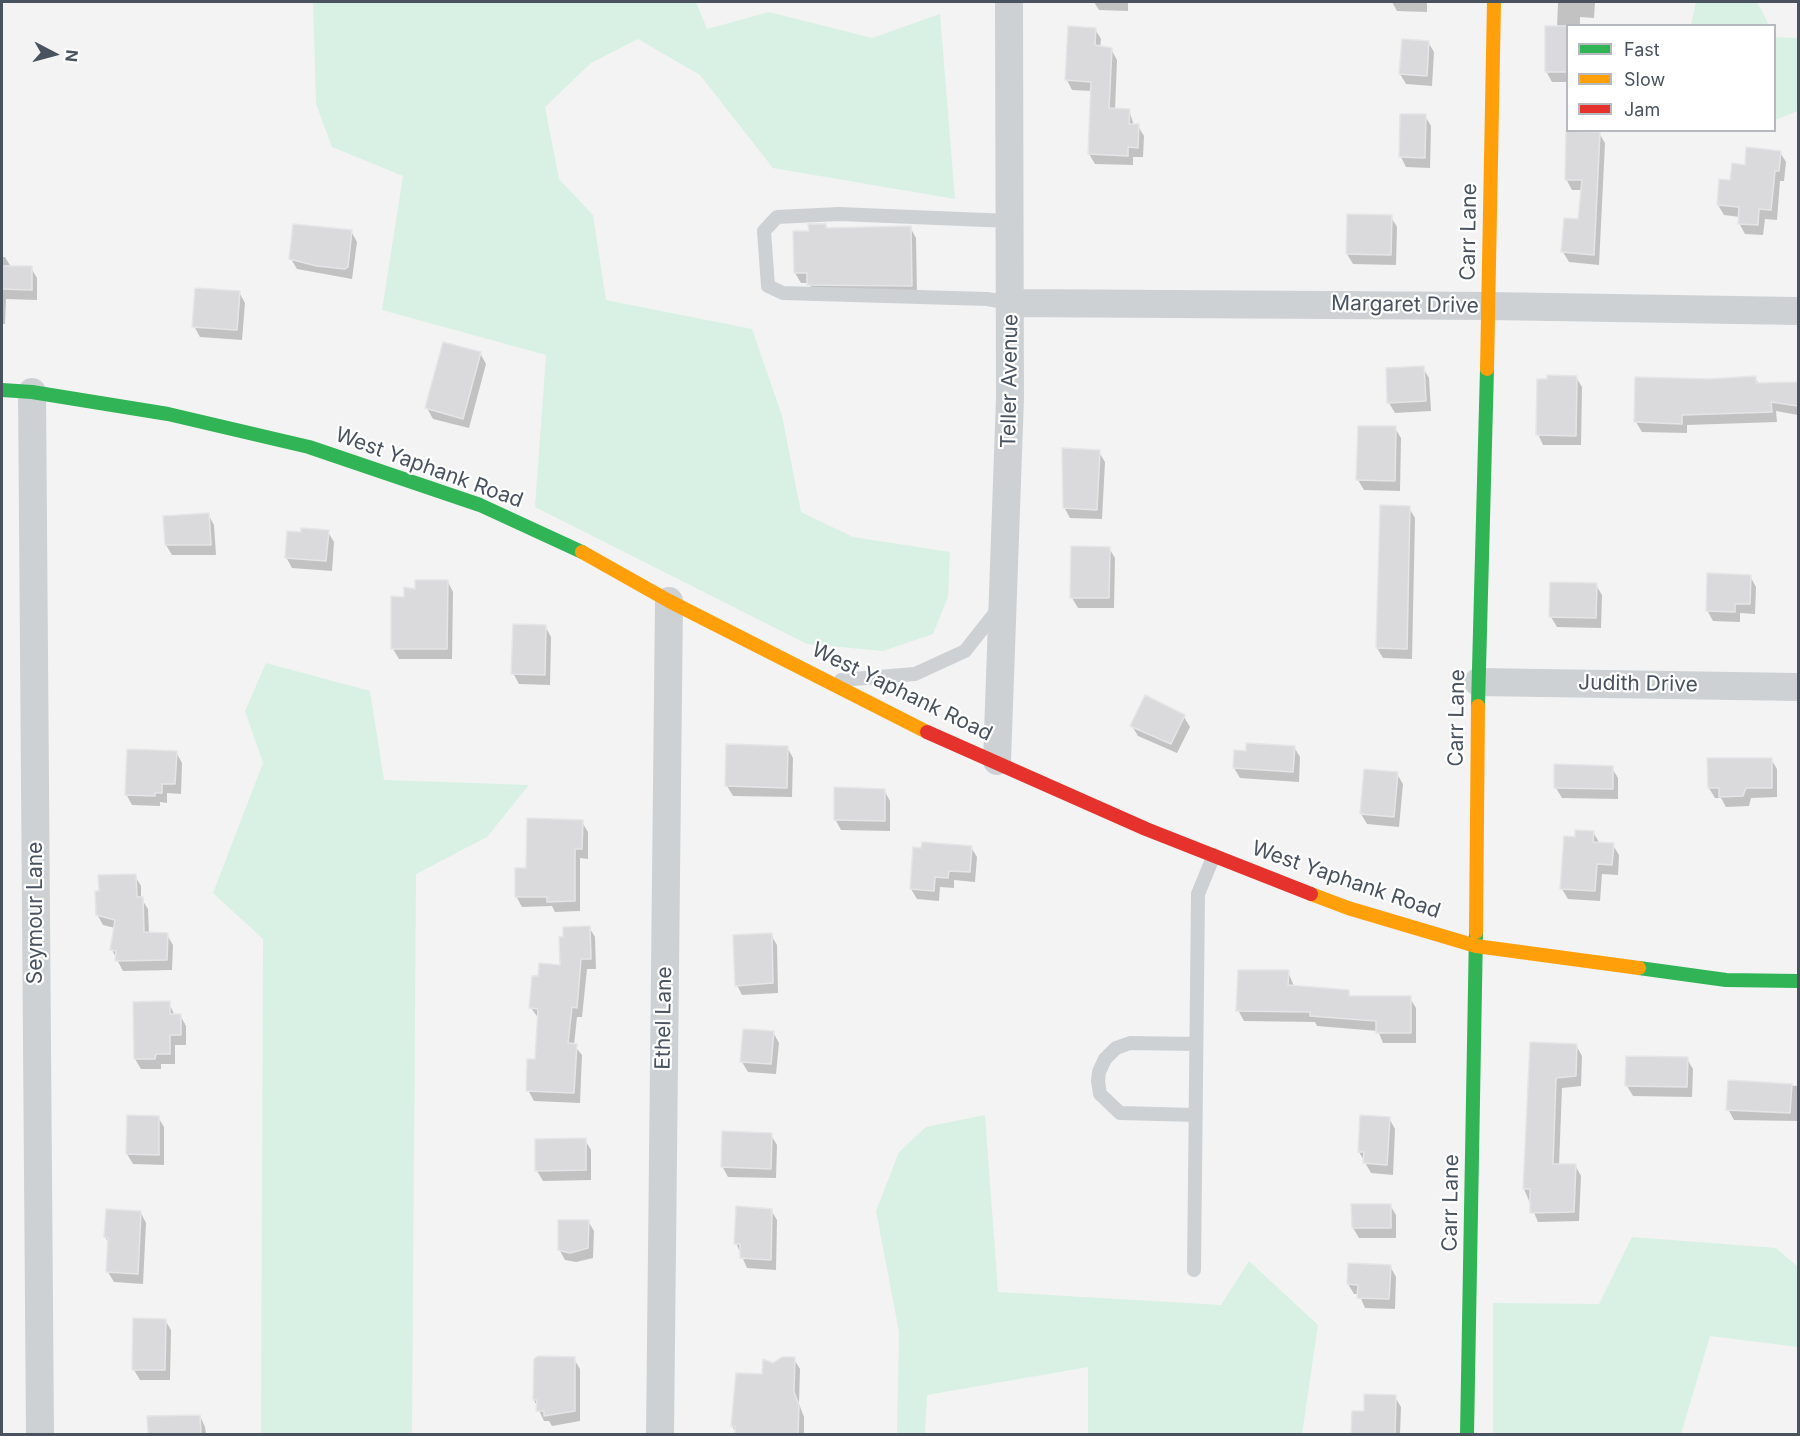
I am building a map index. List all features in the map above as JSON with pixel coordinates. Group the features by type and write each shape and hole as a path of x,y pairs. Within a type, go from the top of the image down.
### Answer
{"street":[{"name":"Teller Avenue","path":"997,761 1011,303 1009,2"},
{"name":"Carr Lane","path":"1467,1434 1476,946 1478,682 1489,306 1494,2"},
{"name":"Margaret Drive","path":"1011,303 1489,306 1798,311"},
{"name":"West Yaphank Road","path":"2,390 32,392 168,414 309,447 480,505 567,543 669,601 919,728 1126,820 1348,908 1476,946 1726,980 1798,981"},
{"name":"Seymour Lane","path":"32,392 40,1434"},
{"name":"Ethel Lane","path":"660,1434 669,601"},
{"name":"Judith Drive","path":"1478,682 1798,687"}],"lane":[{"path":"1011,221 839,214 777,217 764,231 768,286 783,293 987,299 1011,303"},
{"path":"828,681 915,674 964,651 1003,604"},
{"path":"1194,1270 1198,894 1215,855"},
{"path":"1196,1044 1130,1043 1116,1048 1105,1059 1098,1072 1100,1094 1120,1113 1196,1115"}],"green space":[{"path":"313,2 696,2 707,29 769,12 872,38 940,14 955,199 773,168 700,75 638,39 591,63 545,107 559,179 593,215 606,300 752,329 782,416 801,512 853,537 950,552 948,597 933,634 883,651 807,644 535,507 546,355 382,310 403,176 332,147 316,104"},
{"path":"1696,2 1757,2 1768,24 1691,24"},
{"path":"1776,37 1798,38 1798,111 1776,120"},
{"path":"266,663 370,691 384,780 529,785 487,837 416,874 412,1434 261,1434 263,939 213,893 263,763 245,711"},
{"path":"985,1115 998,1292 1221,1305 1249,1261 1318,1325 1302,1434 1088,1434 1088,1367 927,1395 925,1434 897,1434 899,1332 876,1211 899,1152 926,1127"},
{"path":"1632,1237 1776,1248 1798,1267 1798,1347 1710,1336 1681,1434 1493,1434 1493,1303 1599,1304"}],"building":[{"path":"1068,26 1096,28 1095,45 1112,48 1109,108 1130,109 1129,124 1139,124 1138,148 1128,147 1128,156 1088,154 1091,82 1065,80"},
{"path":"1545,26 1566,26 1566,72 1545,72"},
{"path":"1402,39 1429,41 1427,76 1399,74"},
{"path":"1400,114 1426,114 1425,158 1399,157"},
{"path":"1566,131 1600,132 1594,255 1561,252 1564,218 1578,219 1582,180 1565,180"},
{"path":"1746,147 1781,151 1779,171 1775,171 1771,210 1759,209 1758,225 1738,224 1739,207 1717,205 1719,179 1730,180 1732,163 1745,165"},
{"path":"1347,214 1392,215 1391,255 1346,254"},
{"path":"293,224 352,230 348,267 345,269 317,266 289,259"},
{"path":"808,224 826,224 826,228 911,226 912,286 807,285 807,273 794,273 793,231 809,231"},
{"path":"2,266 32,266 32,290 2,289"},
{"path":"195,288 240,291 237,330 192,327"},
{"path":"443,342 481,352 463,419 425,408"},
{"path":"1424,366 1426,401 1387,403 1386,368"},
{"path":"1547,375 1577,376 1576,436 1536,435 1537,379 1547,379"},
{"path":"1756,376 1756,383 1798,382 1798,406 1771,402 1772,412 1682,415 1682,424 1634,422 1635,377 1709,379"},
{"path":"1358,426 1396,426 1395,481 1356,480"},
{"path":"1062,448 1100,450 1097,510 1063,508"},
{"path":"1380,505 1410,506 1407,649 1376,648"},
{"path":"209,513 211,545 165,545 163,516"},
{"path":"301,528 329,530 326,561 285,558 287,531 301,532"},
{"path":"1071,546 1110,547 1109,598 1070,598"},
{"path":"1707,573 1751,575 1750,604 1735,604 1735,612 1706,611"},
{"path":"415,580 448,580 447,649 391,649 391,596 404,597 404,587 415,589"},
{"path":"1550,582 1597,583 1596,618 1549,617"},
{"path":"513,624 546,625 545,675 511,674"},
{"path":"1145,695 1185,715 1171,744 1130,726"},
{"path":"1246,743 1295,746 1293,772 1233,768 1234,750 1246,751"},
{"path":"726,744 788,746 787,788 725,786"},
{"path":"127,749 177,751 175,784 162,784 162,793 155,793 155,796 125,795"},
{"path":"1707,758 1772,758 1772,788 1746,788 1743,796 1719,797 1719,788 1708,788"},
{"path":"1554,764 1613,766 1613,789 1554,788"},
{"path":"1364,769 1398,772 1394,817 1360,814"},
{"path":"834,787 885,789 885,821 834,820"},
{"path":"527,818 583,820 582,849 575,849 575,901 547,902 547,897 515,897 515,868 526,868"},
{"path":"1575,830 1594,831 1593,842 1614,843 1612,865 1597,864 1595,891 1560,889 1564,836 1575,837"},
{"path":"922,842 972,846 970,872 949,871 948,878 935,877 934,891 910,889 913,847 921,848"},
{"path":"136,874 137,897 143,897 144,932 168,933 167,960 115,961 116,951 110,950 115,920 96,915 95,891 99,891 98,875"},
{"path":"590,926 591,959 581,959 577,1008 572,1007 568,1043 577,1044 574,1093 526,1091 527,1059 535,1059 538,1009 529,1008 532,976 538,976 539,963 560,965 559,937 563,937 563,927"},
{"path":"772,933 773,983 735,986 733,935"},
{"path":"1238,970 1289,970 1288,985 1349,990 1349,996 1411,996 1411,1033 1376,1033 1376,1021 1310,1016 1310,1012 1236,1011"},
{"path":"170,1001 170,1014 181,1014 181,1035 170,1035 170,1054 156,1054 155,1059 134,1059 133,1002"},
{"path":"743,1029 774,1031 771,1064 740,1062"},
{"path":"1530,1042 1577,1044 1576,1076 1556,1078 1553,1164 1576,1164 1574,1212 1530,1213 1530,1189 1523,1189"},
{"path":"1626,1056 1688,1057 1687,1087 1625,1086"},
{"path":"1728,1080 1792,1084 1790,1113 1726,1110"},
{"path":"127,1115 159,1116 159,1155 126,1154"},
{"path":"1360,1115 1390,1117 1387,1165 1363,1163 1364,1152 1358,1152"},
{"path":"722,1131 772,1133 771,1169 721,1167"},
{"path":"586,1138 586,1170 535,1171 535,1139"},
{"path":"1351,1204 1391,1204 1391,1228 1352,1228"},
{"path":"736,1206 772,1209 771,1260 740,1258 740,1244 734,1244"},
{"path":"106,1209 141,1211 138,1274 106,1272 108,1238 104,1237"},
{"path":"558,1220 589,1220 588,1248 570,1253 558,1250"},
{"path":"1348,1263 1391,1265 1389,1299 1357,1298 1358,1285 1347,1284"},
{"path":"133,1318 166,1319 165,1370 132,1370"},
{"path":"538,1356 575,1357 575,1411 544,1416 544,1411 536,1411 537,1400 533,1400 534,1359"},
{"path":"782,1357 795,1357 794,1392 799,1405 798,1434 735,1434 735,1426 731,1426 736,1373 762,1374 763,1359 773,1363"},
{"path":"1364,1394 1396,1395 1395,1434 1351,1434 1352,1411 1364,1411"},
{"path":"200,1415 201,1434 148,1434 147,1416"}],"traffic: fast":[{"path":"1478,706 1487,369"},
{"path":"2,390 32,392 168,414 309,447 480,505 582,552"},
{"path":"1467,1434 1476,932"},
{"path":"1639,968 1726,980 1798,981"}],"traffic: slow":[{"path":"1487,369 1494,2"},
{"path":"582,552 669,601 927,732"},
{"path":"1476,932 1478,706"},
{"path":"1311,894 1348,908 1476,946 1639,968"}],"traffic: jam":[{"path":"927,732 1146,829 1311,894"}]}
